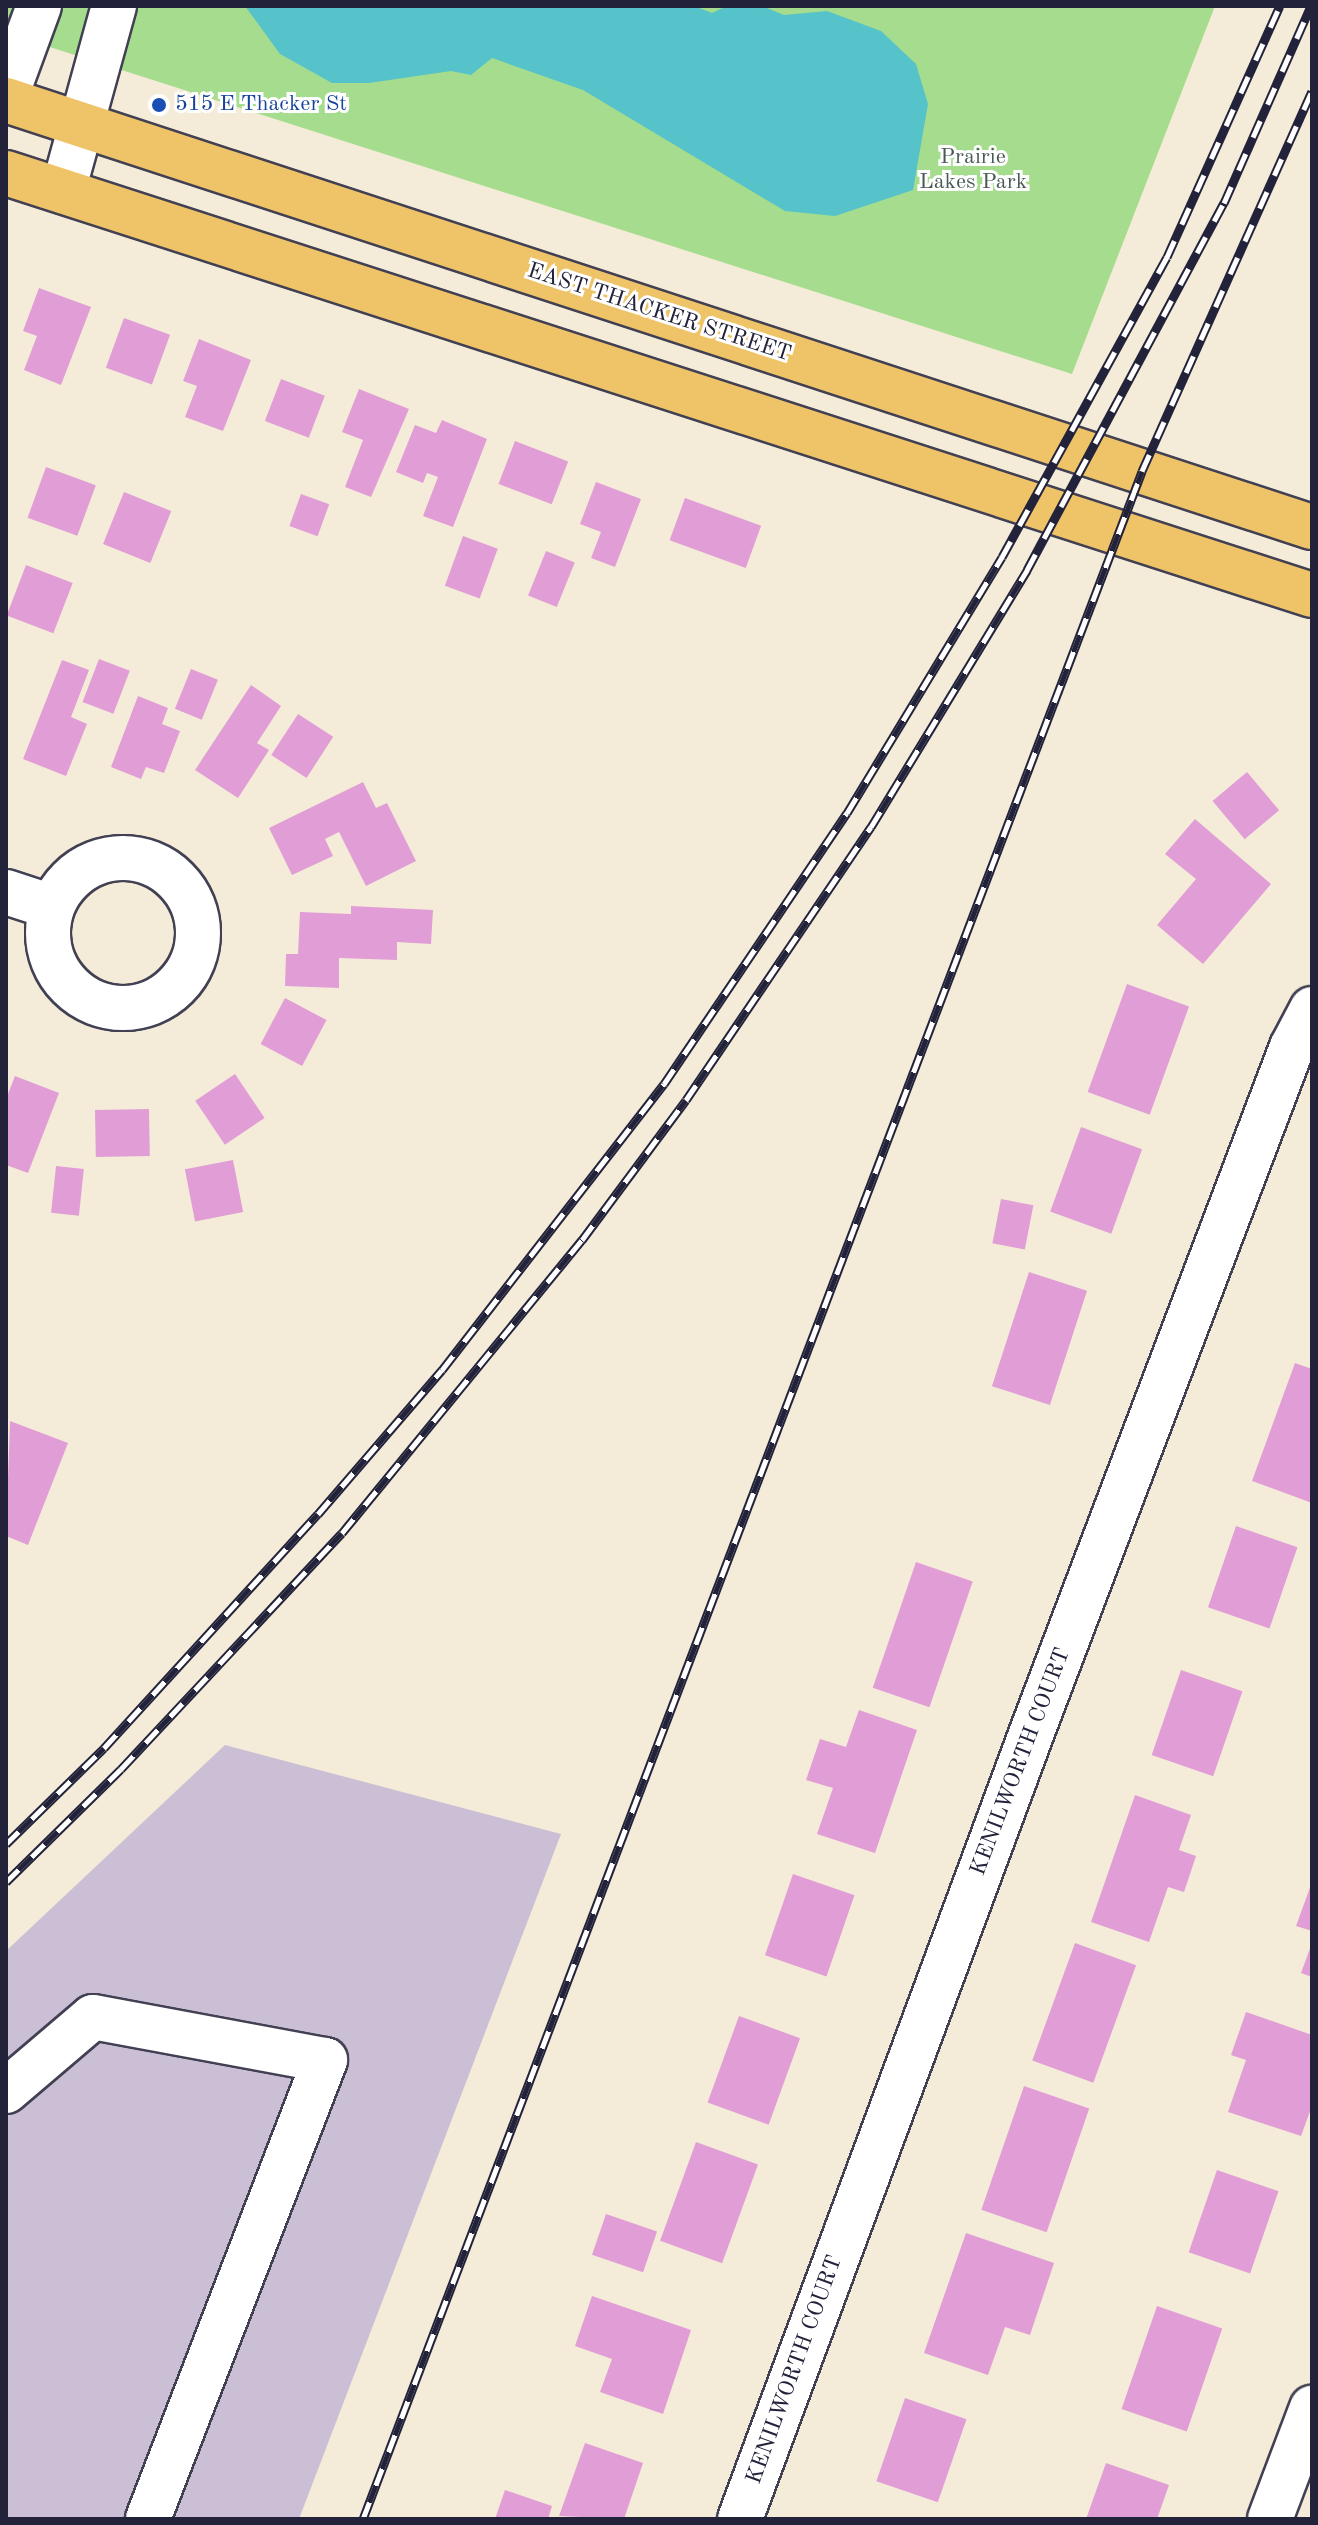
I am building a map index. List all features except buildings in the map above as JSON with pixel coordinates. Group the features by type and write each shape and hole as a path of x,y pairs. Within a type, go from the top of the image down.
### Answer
{"main road":[{"name":"EAST THACKER STREET","path":"6,98 1312,527"},
{"path":"6,173 1312,595"}],"street":[{"path":"6,98 39,6"},
{"path":"63,191 114,6"},
{"path":"6,892 52,907"},
{"name":"KENILWORTH COURT","path":"740,2519 1064,1648 1292,1047 1312,1009"},
{"path":"6,2091 93,2017 325,2060 148,2519"},
{"path":"1270,2519 1312,2408"}],"shaded area":[{"path":"225,1745 561,1834 299,2519 6,2519 6,1951"}],"green space":[{"name":"Prairie Lakes Park","path":"6,6 1215,6 1072,374 6,33"}],"water":[{"path":"245,6 694,6 712,13 727,6 762,6 784,15 827,11 881,31 916,64 928,104 913,190 835,216 785,211 583,90 492,58 471,75 451,71 369,83 332,83 280,54"}],"railway":[{"path":"6,1844 104,1748 318,1514 442,1370 664,1084 847,813 1002,557 1167,257 1280,6"},
{"path":"6,1882 121,1769 342,1533 582,1240 686,1100 871,827 1027,570 1224,203 1311,6"},
{"path":"363,2519 1142,471 1312,91"}],"place":[{"name":"515 E Thacker St","path":"159,105"}]}
